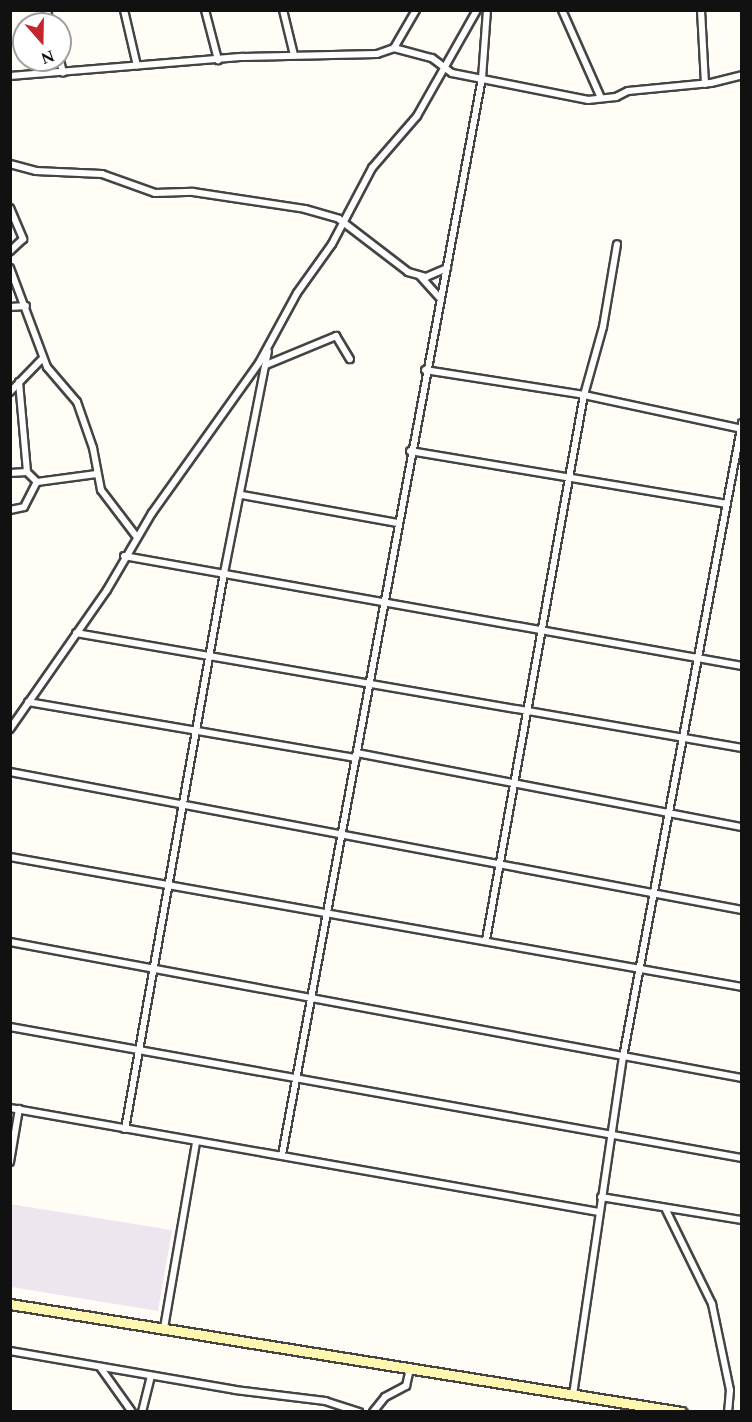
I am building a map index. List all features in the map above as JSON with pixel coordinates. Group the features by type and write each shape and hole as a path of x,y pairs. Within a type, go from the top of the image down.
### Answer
{"main road":[{"path":"10,1304 681,1412"}],"street":[{"path":"124,10 137,66"},
{"path":"205,10 218,60"},
{"path":"283,10 294,55"},
{"path":"394,48 416,10"},
{"path":"10,729 107,590 136,536 269,347 297,293 343,223 376,163 417,116 477,10"},
{"path":"282,1155 298,1078 310,999 370,681 425,370 447,268 482,78 487,10"},
{"path":"562,10 601,98"},
{"path":"701,10 705,84"},
{"path":"10,76 63,74 137,66 294,55 377,54 394,48 432,58 452,73 588,100 616,97 628,91 705,84 741,75"},
{"path":"10,164 36,171 102,174 155,193 193,192 305,209 343,223 403,269 420,276 440,298"},
{"path":"10,208 23,239 10,251"},
{"path":"486,940 584,395 603,327 617,244"},
{"path":"10,268 51,374 77,402 93,448 96,474 102,492 136,536"},
{"path":"420,276 447,268"},
{"path":"10,308 26,306"},
{"path":"266,365 336,336 350,359"},
{"path":"124,1129 184,806 195,731 224,573 242,495 269,347"},
{"path":"10,392 43,358"},
{"path":"425,370 584,395 741,427 623,1057 573,1395"},
{"path":"19,382 27,472 37,482"},
{"path":"410,451 726,504"},
{"path":"10,473 27,472"},
{"path":"37,482 96,474"},
{"path":"10,510 24,507 37,482"},
{"path":"242,495 398,523"},
{"path":"124,556 741,666"},
{"path":"76,633 370,681 741,748"},
{"path":"28,702 514,783 741,827"},
{"path":"10,772 741,910"},
{"path":"10,857 741,987"},
{"path":"10,942 741,1078"},
{"path":"10,1027 139,1047 610,1136 741,1158"},
{"path":"10,1108 599,1212"},
{"path":"10,1162 19,1109"},
{"path":"164,1328 196,1142"},
{"path":"601,1197 666,1210 741,1220"},
{"path":"666,1210 712,1304 730,1390 728,1412"},
{"path":"10,1351 151,1377 325,1401 359,1412"},
{"path":"99,1367 132,1412"},
{"path":"373,1412 385,1397 406,1386 410,1369"},
{"path":"142,1412 151,1377"}],"shaded area":[{"path":"10,1204 172,1230 158,1311 11,1287"}]}
